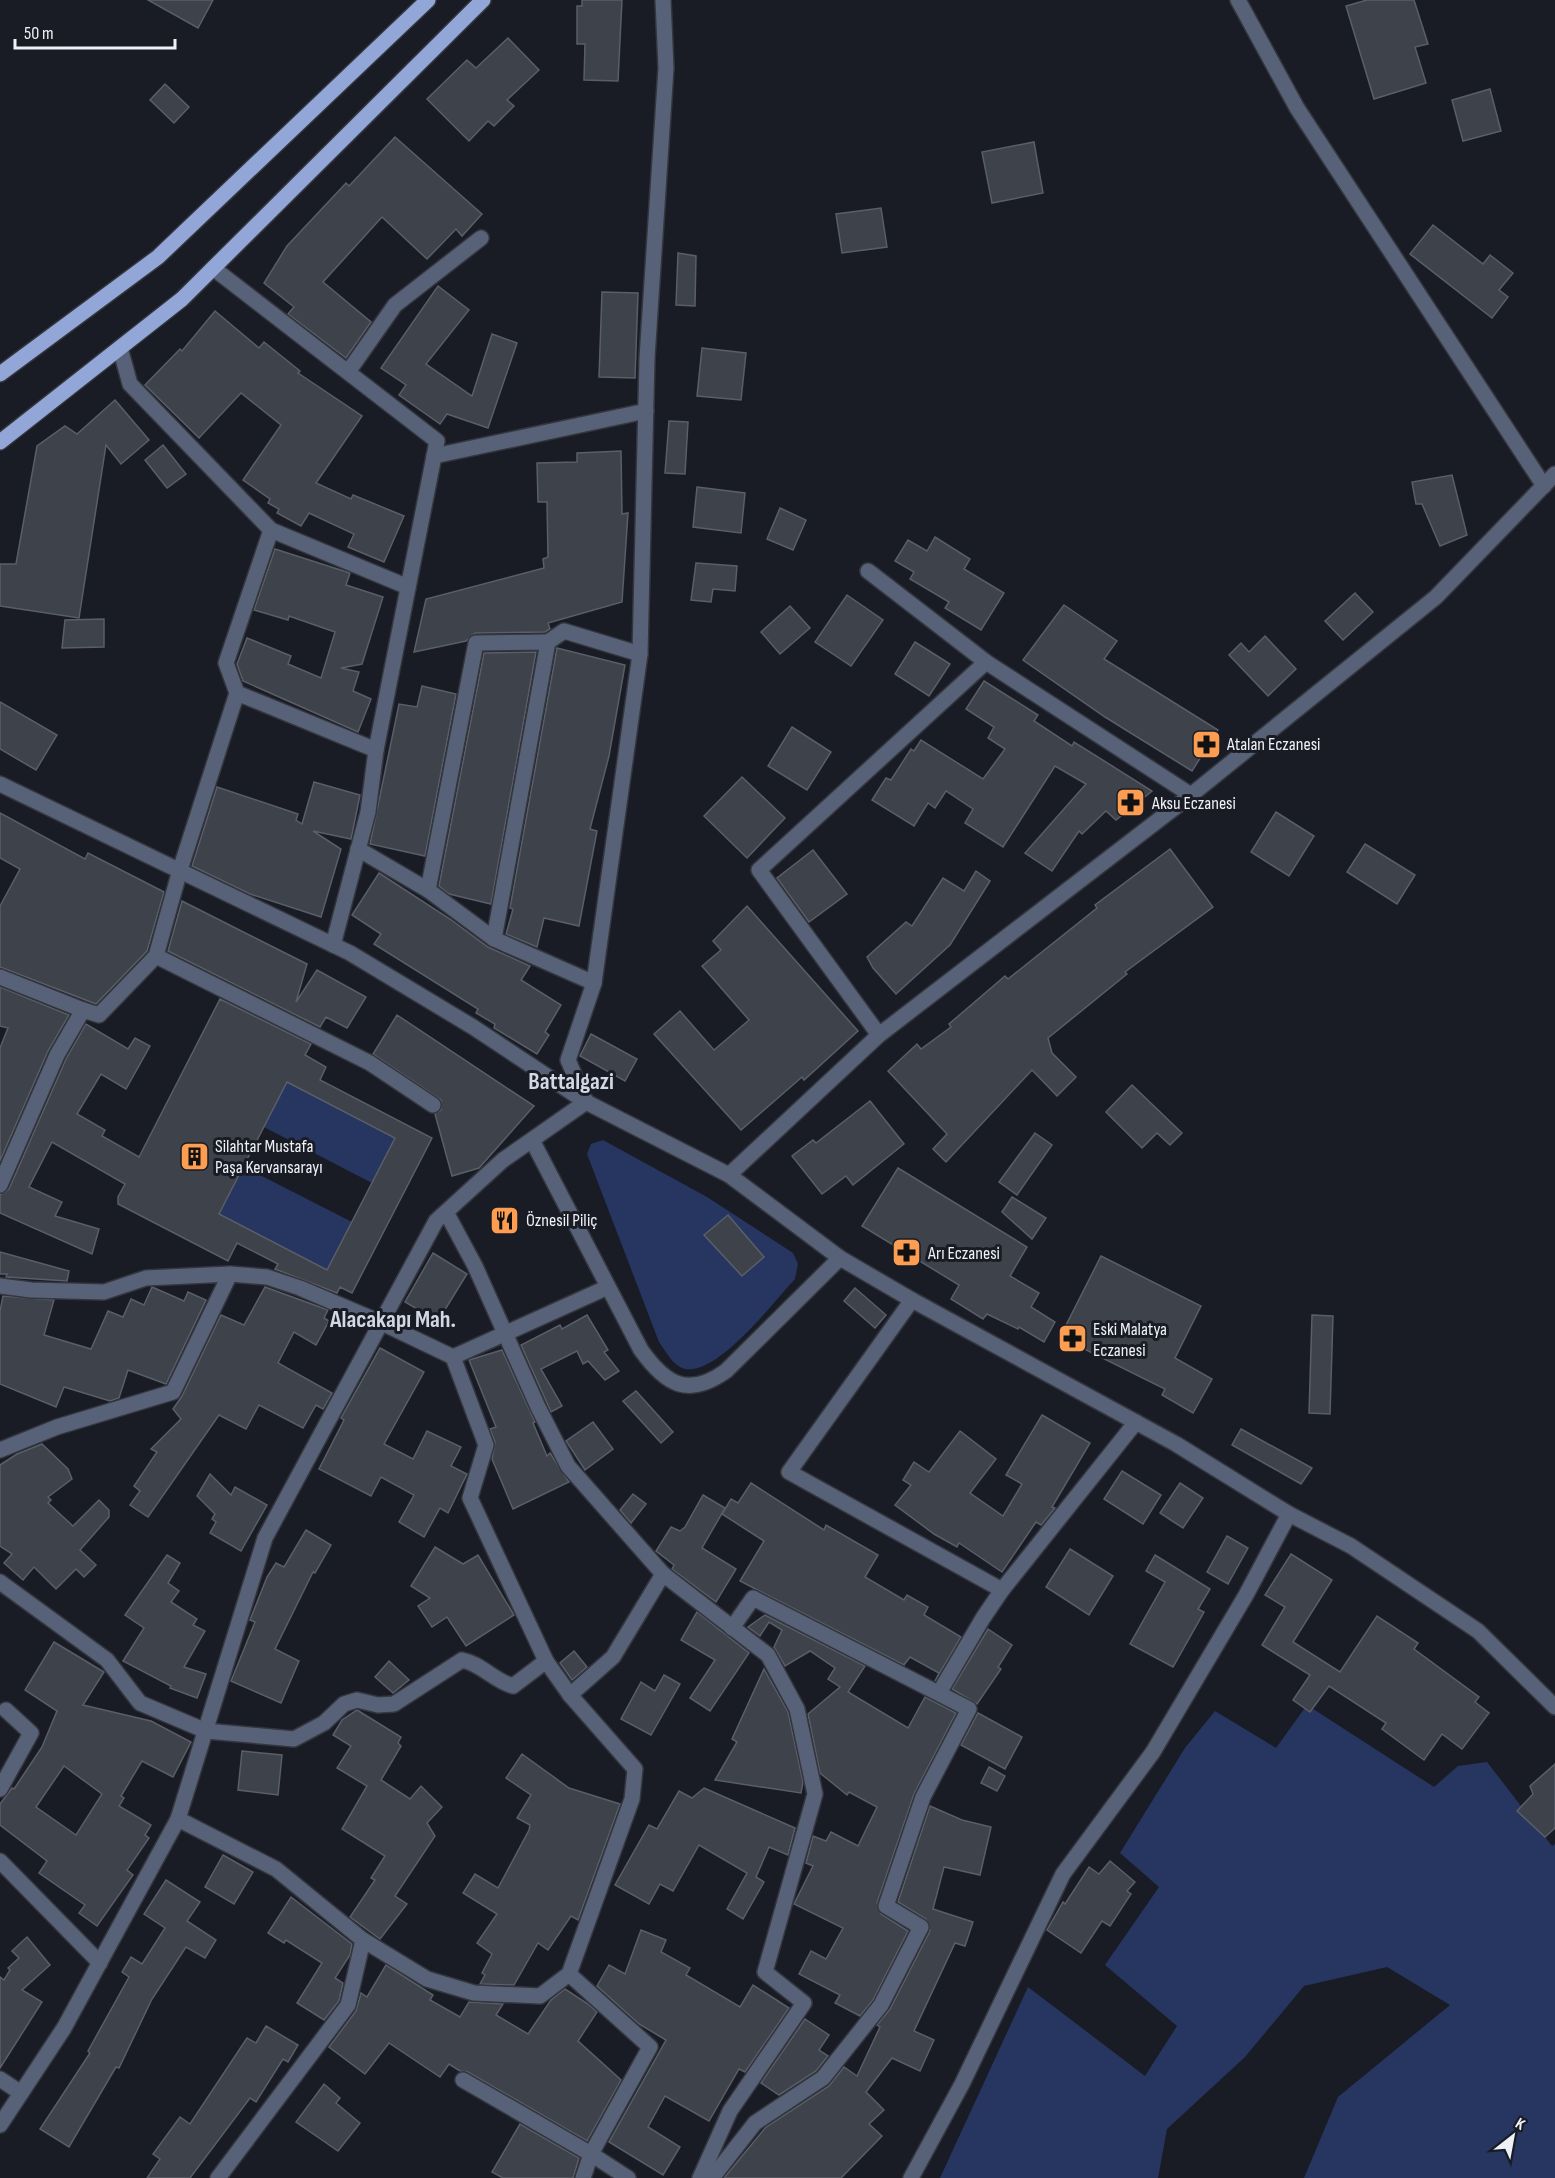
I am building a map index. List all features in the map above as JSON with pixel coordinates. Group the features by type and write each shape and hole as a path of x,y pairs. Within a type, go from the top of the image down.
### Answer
{"main road":[{"path":"0,374 158,257 428,0"},
{"path":"0,442 182,299 483,0"}],"street":[{"path":"586,1102 568,1060 594,983 640,654 646,411 666,68 663,0"},
{"path":"1238,0 1297,108 1544,486"},
{"path":"348,372 395,305 481,238"},
{"path":"213,268 437,441 376,750 368,812 333,945"},
{"path":"120,348 130,384 271,530 408,587"},
{"path":"434,456 646,411"},
{"path":"729,1175 879,1035 1191,795 1436,597 1555,474"},
{"path":"0,977 99,1016 156,956 180,870 237,693 226,663 271,530"},
{"path":"868,572 986,662 1191,795"},
{"path":"428,890 476,643 548,642 564,631 640,654"},
{"path":"494,939 548,642"},
{"path":"879,1035 759,870 986,662"},
{"path":"237,693 376,750"},
{"path":"0,784 333,945 473,1027 586,1102 729,1175 840,1258 912,1300 1136,1422 1289,1515 1351,1546 1478,1631 1553,1703"},
{"path":"358,849 428,890 494,939 594,983"},
{"path":"156,956 370,1063 433,1105"},
{"path":"0,1185 57,1054 83,1010"},
{"path":"0,2126 64,2028 178,1819 265,1538 436,1221 503,1160 532,1142 586,1102"},
{"path":"532,1142 641,1350 656,1370 675,1383 694,1387 710,1383 726,1371 840,1258"},
{"path":"446,1212 475,1266 504,1334 568,1466 663,1574 768,1655 797,1709 815,1794 765,1972 804,2003 730,2111 700,2178"},
{"path":"0,1450 57,1427 172,1392 230,1274"},
{"path":"0,1286 31,1290 104,1292 146,1278 230,1274 267,1277 300,1288 382,1323 453,1358 486,1445 470,1498 546,1661 570,1695 634,1769 632,1799 569,1974 540,1996 474,1993 427,1979 363,1940 276,1869 178,1819"},
{"path":"453,1358 608,1287"},
{"path":"912,1300 789,1473 1002,1590"},
{"path":"939,1693 1002,1590 1136,1422"},
{"path":"911,2178 962,2084 1063,1874 1153,1752 1246,1595 1289,1515"},
{"path":"570,1695 613,1657 663,1574"},
{"path":"0,1582 107,1660 140,1703 206,1731 294,1739 324,1723 344,1704 357,1700 378,1705 394,1704 462,1660 472,1662 502,1683 513,1686 546,1661"},
{"path":"712,2178 755,2123 823,2078 880,2005 921,1928 886,1906 923,1797 969,1708 753,1598 732,1628"},
{"path":"0,1789 31,1733 6,1710"},
{"path":"0,1861 100,1963"},
{"path":"218,2178 348,2005 363,1940"},
{"path":"569,1974 650,2047 591,2154 583,2178"},
{"path":"0,2079 21,2093"},
{"path":"463,2080 628,2178"}],"shaded area":[{"path":"287,1082 395,1138 372,1183 264,1127"},
{"path":"603,1140 707,1197 793,1253 798,1264 795,1279 742,1338 709,1364 693,1369 680,1367 659,1342 587,1154 591,1144"},
{"path":"244,1167 352,1222 327,1270 219,1214"},
{"path":"1307,1705 1434,1787 1458,1766 1487,1762 1552,1846 1555,1844 1555,2178 1304,2178 1338,2097 1450,2005 1387,1967 1304,1986 1245,2057 1167,2129 1158,2178 940,2178 1028,1987 1145,2076 1177,2026 1105,1965 1159,1887 1120,1853 1185,1748 1215,1711 1276,1748"}],"building":[{"path":"148,0 213,0 198,28"},
{"path":"582,0 622,0 618,81 584,80 585,44 577,44 577,6 582,6"},
{"path":"1367,0 1414,0 1428,44 1415,47 1426,83 1374,99 1346,6"},
{"path":"508,38 539,70 507,100 514,106 494,126 488,121 469,141 427,99 467,60 476,68"},
{"path":"165,84 189,107 174,123 150,100"},
{"path":"1490,89 1501,131 1463,141 1452,100"},
{"path":"395,137 482,214 462,236 456,229 427,259 382,217 323,282 371,322 346,358 288,314 294,307 264,283 287,246 346,183 349,186"},
{"path":"1034,142 1043,193 992,203 982,152"},
{"path":"881,208 887,247 842,253 836,214"},
{"path":"1433,225 1483,264 1490,255 1513,273 1499,290 1508,297 1492,318 1410,254"},
{"path":"678,253 696,256 695,306 676,305"},
{"path":"438,286 469,310 426,364 472,396 492,334 517,343 488,428 447,414 440,424 399,395 406,385 381,368"},
{"path":"602,292 638,293 635,378 599,377"},
{"path":"215,311 259,348 264,342 300,371 298,373 362,416 316,483 351,499 353,495 404,516 384,562 348,547 354,534 309,513 301,526 277,513 279,509 268,503 270,499 243,480 281,425 241,393 199,438 145,385 180,349 182,351"},
{"path":"702,348 746,353 741,400 697,396"},
{"path":"115,400 149,440 121,464 106,445 79,618 0,606 0,564 16,564 37,446 65,426 77,434"},
{"path":"669,421 688,422 685,474 665,473"},
{"path":"163,445 186,474 167,488 145,460"},
{"path":"621,451 622,514 628,513 622,602 548,623 550,629 545,632 475,633 466,641 414,652 426,599 544,568 543,559 548,557 547,502 538,502 537,463 577,462 577,453"},
{"path":"1452,475 1467,535 1440,546 1422,504 1416,504 1412,482"},
{"path":"697,487 745,493 741,533 693,527"},
{"path":"780,508 806,520 793,550 767,539"},
{"path":"935,537 970,559 964,569 1004,593 981,630 945,608 949,602 910,579 914,572 895,561 908,540 927,551"},
{"path":"275,549 350,573 346,585 383,597 362,664 341,668 359,672 353,691 371,699 358,732 243,681 237,664 247,638 291,656 288,664 321,678 335,632 289,616 288,620 254,610"},
{"path":"696,563 737,566 735,591 713,589 711,602 691,600"},
{"path":"1355,593 1373,612 1343,640 1325,621"},
{"path":"847,595 883,620 851,666 815,642"},
{"path":"1064,605 1117,641 1104,659 1218,730 1192,771 1105,717 1023,660"},
{"path":"790,606 810,628 780,654 761,632"},
{"path":"104,619 104,647 62,648 65,620"},
{"path":"1265,636 1296,669 1268,696 1229,655 1241,643 1249,652"},
{"path":"915,642 950,664 929,696 895,674"},
{"path":"557,648 625,665 609,756 590,829 597,831 579,926 544,918 537,947 506,934 513,909 510,908"},
{"path":"536,652 491,904 449,894 439,886 484,653"},
{"path":"984,681 1038,715 1034,721 1072,746 1074,742 1152,791 1116,820 1106,811 1082,834 1079,831 1052,871 1025,853 1086,784 1055,766 1003,847 965,823 973,809 946,791 935,808 928,803 914,826 872,800 886,778 891,780 911,749 914,751 921,740 983,779 1005,749 988,738 994,727 966,709"},
{"path":"422,686 456,694 425,856 370,844 399,704 417,707"},
{"path":"0,702 57,735 36,770 0,749"},
{"path":"792,727 831,752 807,790 768,766"},
{"path":"742,777 785,818 747,858 704,816"},
{"path":"314,782 360,795 351,839 313,831 341,849 321,917 250,894 192,866 217,787 298,814 296,820 302,824"},
{"path":"1276,812 1314,836 1289,876 1251,852"},
{"path":"0,813 85,859 88,853 164,892 147,951 96,1004 0,967 0,906 20,869 0,858"},
{"path":"1365,844 1415,875 1397,904 1347,872"},
{"path":"1170,849 1213,907 1125,972 1127,974 1048,1038 1052,1053 1076,1077 1057,1096 1032,1070 946,1162 933,1149 947,1134 888,1071 917,1044 921,1049 951,1027 949,1024 1005,976 1008,979 1097,908 1095,905"},
{"path":"813,850 847,894 809,922 777,878"},
{"path":"976,871 990,881 950,945 896,994 873,968 867,957 906,922 912,926 943,878 964,891"},
{"path":"379,873 450,919 488,947 530,966 521,980 561,1005 545,1032 549,1035 537,1054 494,1028 495,1024 476,1013 478,1009 374,944 381,934 352,915"},
{"path":"182,901 307,964 296,1002 317,970 366,997 347,1028 326,1017 320,1027 168,951"},
{"path":"747,906 858,1031 804,1080 802,1077 741,1130 654,1034 680,1011 714,1050 749,1020 702,966 721,950 713,941"},
{"path":"0,987 69,1015 48,1051 0,1161 0,1048 8,1028 0,1026"},
{"name":"Silahtar Mustafa Paşa Kervansarayı","path":"220,999 311,1044 305,1055 326,1067 320,1080 432,1138 352,1293 340,1287 337,1293 275,1269 278,1264 237,1243 228,1261 118,1204 118,1197 125,1184 52,1142 29,1187 62,1202 55,1216 99,1229 92,1254 0,1213 0,1195 9,1189 66,1059 86,1024 128,1049 135,1038 150,1046 126,1089 101,1074 77,1114 105,1130 102,1136 139,1157","holes":["287,1082 395,1138 327,1270 219,1214"]},
{"path":"397,1015 534,1106 479,1168 452,1176 435,1114 441,1110 441,1100 373,1054"},
{"path":"591,1034 637,1059 625,1081 580,1056"},
{"path":"1132,1085 1182,1133 1170,1145 1157,1133 1142,1148 1106,1112"},
{"path":"870,1101 904,1144 853,1185 846,1176 822,1194 792,1156 813,1140 816,1143"},
{"path":"1035,1133 1052,1145 1017,1195 999,1182"},
{"path":"898,1168 1027,1247 1010,1276 1039,1293 1031,1307 1055,1322 1044,1342 1019,1327 1018,1329 987,1314 983,1319 951,1299 959,1285 862,1226"},
{"path":"1012,1197 1046,1218 1032,1239 1002,1212"},
{"path":"728,1215 764,1257 742,1276 704,1235"},
{"path":"0,1252 69,1271 67,1281 6,1277 7,1274 0,1274"},
{"path":"433,1253 467,1274 438,1321 405,1302"},
{"path":"1101,1256 1201,1306 1175,1358 1212,1379 1193,1413 1162,1395 1165,1389 1060,1337"},
{"path":"152,1287 184,1301 188,1292 206,1300 166,1384 128,1370 119,1398 110,1401 64,1387 56,1407 0,1384 0,1311 3,1296 54,1300 44,1335 91,1349 108,1311 123,1317 131,1299 144,1305"},
{"path":"265,1287 328,1310 324,1318 329,1321 316,1345 294,1332 278,1363 332,1393 323,1409 316,1405 303,1428 259,1405 246,1429 219,1415 148,1517 130,1505 140,1491 134,1486 157,1452 151,1449 181,1419 173,1409 182,1396 221,1315 244,1325"},
{"path":"855,1288 886,1315 875,1328 844,1301"},
{"path":"587,1315 608,1350 604,1352 619,1371 605,1380 588,1361 583,1364 577,1351 541,1369 562,1406 551,1412 521,1345 560,1325 562,1329"},
{"path":"1312,1315 1333,1316 1330,1414 1309,1413"},
{"path":"380,1348 424,1372 384,1444 413,1459 427,1431 461,1447 451,1466 467,1474 448,1513 440,1508 424,1537 399,1522 414,1495 381,1477 371,1496 319,1469 344,1420 341,1418"},
{"path":"502,1350 535,1422 533,1423 547,1456 550,1453 569,1482 513,1509 492,1459 495,1442 490,1429 496,1427 469,1360"},
{"path":"636,1391 673,1432 661,1443 623,1401"},
{"path":"1042,1415 1090,1443 1052,1507 1055,1508 1041,1525 1036,1522 1002,1572 959,1543 957,1547 934,1534 895,1505 911,1485 903,1480 914,1462 929,1472 960,1431 996,1459 970,1493 1003,1516 1022,1484 1006,1475"},
{"path":"593,1422 613,1449 585,1470 566,1441"},
{"path":"1241,1429 1312,1468 1301,1484 1232,1445"},
{"path":"42,1444 68,1469 72,1479 48,1497 51,1500 48,1503 73,1526 99,1500 109,1510 109,1517 80,1550 96,1565 84,1577 76,1569 56,1589 34,1567 23,1580 4,1563 12,1554 0,1546 0,1465 17,1454"},
{"path":"1122,1471 1161,1495 1143,1524 1104,1499"},
{"path":"210,1474 231,1495 235,1487 267,1505 241,1551 210,1533 216,1522 212,1519 215,1514 197,1496"},
{"path":"751,1483 824,1530 826,1525 878,1555 865,1577 904,1600 907,1595 928,1607 924,1615 961,1637 935,1681 939,1673 910,1657 904,1665 740,1581 764,1541 722,1514 731,1499 738,1503"},
{"path":"1180,1483 1203,1498 1183,1528 1160,1513"},
{"path":"633,1494 646,1504 631,1523 620,1510"},
{"path":"703,1495 725,1508 702,1548 736,1569 716,1602 672,1569 674,1565 656,1551 671,1527 680,1531 685,1527"},
{"path":"306,1530 331,1545 315,1573 313,1572 275,1649 299,1661 281,1703 231,1681 255,1622 250,1620 267,1577 276,1563 284,1567"},
{"path":"1227,1536 1248,1548 1228,1584 1207,1572"},
{"path":"435,1547 463,1564 478,1555 514,1615 466,1646 447,1617 432,1627 418,1606 430,1598 411,1586"},
{"path":"1070,1549 1113,1576 1089,1615 1046,1587"},
{"path":"1291,1554 1332,1580 1293,1642 1340,1672 1377,1616 1418,1643 1414,1649 1479,1697 1475,1702 1489,1713 1462,1749 1442,1734 1424,1760 1382,1729 1386,1723 1329,1686 1310,1712 1293,1700 1310,1675 1262,1645 1285,1607 1265,1595"},
{"path":"167,1555 180,1563 168,1583 179,1591 171,1602 197,1619 193,1625 205,1631 184,1667 206,1674 197,1698 170,1688 171,1686 123,1661 144,1628 125,1615"},
{"path":"1155,1555 1210,1589 1198,1609 1204,1612 1173,1667 1130,1644 1165,1582 1146,1571"},
{"path":"697,1612 749,1653 710,1711 690,1698 715,1660 681,1640"},
{"path":"765,1615 865,1666 848,1692 908,1728 925,1697 956,1713 914,1794 877,1903 881,1914 908,1931 873,2000 860,2016 835,2003 840,1995 799,1974 811,1951 826,1959 843,1928 794,1904 813,1866 806,1863 813,1836 826,1841 831,1832 858,1846 877,1807 849,1792 847,1795 820,1773 808,1714 840,1687 828,1679 835,1668 810,1651 785,1666 774,1647 782,1630 769,1622 760,1636 748,1627"},
{"path":"988,1629 1012,1645 998,1667 1001,1669 977,1704 952,1689"},
{"path":"54,1642 104,1672 83,1705 151,1721 191,1742 173,1777 142,1761 121,1796 124,1798 119,1806 151,1825 145,1835 149,1838 127,1870 133,1875 97,1926 79,1913 85,1905 39,1873 47,1861 0,1825 0,1804 12,1788 14,1789 42,1747 57,1711 25,1690","holes":["64,1766 102,1794 76,1835 36,1807"]},
{"path":"574,1651 587,1667 572,1680 560,1663"},
{"path":"389,1661 409,1680 393,1693 375,1677"},
{"path":"764,1669 788,1712 803,1782 801,1793 715,1780 737,1742 732,1739"},
{"path":"664,1675 680,1684 651,1735 621,1719 641,1682 655,1691"},
{"path":"357,1710 401,1737 398,1743 401,1746 381,1780 410,1799 421,1786 442,1807 427,1823 435,1836 395,1896 407,1904 380,1939 350,1917 375,1880 371,1878 385,1856 342,1829 367,1786 337,1768 351,1746 333,1735 342,1720"},
{"path":"978,1713 1022,1737 1005,1769 961,1745"},
{"path":"242,1751 282,1755 278,1795 238,1790"},
{"path":"522,1754 569,1788 620,1804 578,1920 571,1916 548,1950 538,1943 514,1985 480,1984 485,1975 482,1973 492,1954 477,1943 497,1914 463,1893 475,1874 498,1888 529,1830 530,1825 517,1818 531,1795 506,1778"},
{"path":"1555,1764 1555,1828 1545,1837 1517,1811 1533,1794 1530,1786"},
{"path":"989,1767 1005,1776 997,1791 981,1783"},
{"path":"704,1788 795,1828 788,1855 769,1847 756,1877 764,1882 743,1919 727,1909 747,1873 699,1845 673,1891 660,1884 649,1904 615,1885 649,1825 657,1829 679,1791 692,1798"},
{"path":"930,1806 962,1820 991,1827 980,1875 944,1867 933,1909 973,1922 965,1946 955,1943 914,2031 934,2040 920,2071 892,2058 866,2092 884,2110 869,2124 882,2136 841,2178 724,2178 766,2127 829,2086 844,2067 857,2076 880,2027 877,2025 890,2009 930,1931 926,1919 898,1902"},
{"path":"223,1855 253,1872 234,1904 205,1887"},
{"path":"1110,1861 1135,1882 1127,1891 1131,1894 1110,1926 1102,1921 1081,1953 1047,1930 1063,1902 1065,1904 1089,1867 1099,1874"},
{"path":"166,1880 200,1902 187,1921 216,1940 205,1958 186,1947 152,1999 119,2068 116,2067 69,2147 40,2129 90,2053 88,2051 129,1977 122,1972 131,1957 142,1964 165,1928 144,1914"},
{"path":"291,1897 352,1944 350,1955 335,1978 343,1983 339,2001 324,2020 297,2003 322,1963 286,1940 284,1943 268,1933"},
{"path":"641,1930 666,1940 661,1952 690,1968 686,1975 740,2007 753,1985 789,2008 745,2072 739,2069 709,2121 665,2096 648,2127 680,2147 663,2175 609,2142 666,2040 639,2024 597,1986 609,1965 625,1974"},
{"path":"27,1937 50,1965 22,1990 42,2002 0,2068 0,1977 4,1980 10,1970 8,1968 19,1958 12,1951"},
{"path":"386,1965 433,1995 430,2000 460,2017 469,2002 503,2004 496,2015 528,2034 551,2000 565,1989 588,2004 597,2012 578,2041 621,2080 587,2141 468,2072 460,2071 449,2064 440,2077 389,2043 365,2074 329,2047 356,2011 361,1993 367,1997"},
{"path":"805,2019 829,2035 819,2050 828,2056 816,2071 779,2095 761,2083"},
{"path":"266,2026 298,2045 288,2062 283,2059 256,2102 250,2098 190,2178 147,2178 160,2159 153,2154 180,2117 190,2124 247,2038 256,2043"},
{"path":"324,2084 340,2098 336,2103 360,2123 338,2151 296,2122"},
{"path":"520,2124 579,2158 573,2178 503,2178 492,2172"}],"place":[{"name":"Atalan Eczanesi","path":"1206,744"},
{"name":"Aksu Eczanesi","path":"1131,803"},
{"name":"Silahtar Mustafa Paşa Kervansarayı","path":"194,1156"},
{"name":"Öznesil Piliç","path":"505,1220"},
{"name":"Arı Eczanesi","path":"907,1253"},
{"name":"Eski Malatya Eczanesi","path":"1072,1339"}],"district":[{"name":"Battalgazi","path":"571,1081"},
{"name":"Alacakapı Mah.","path":"393,1319"}]}
